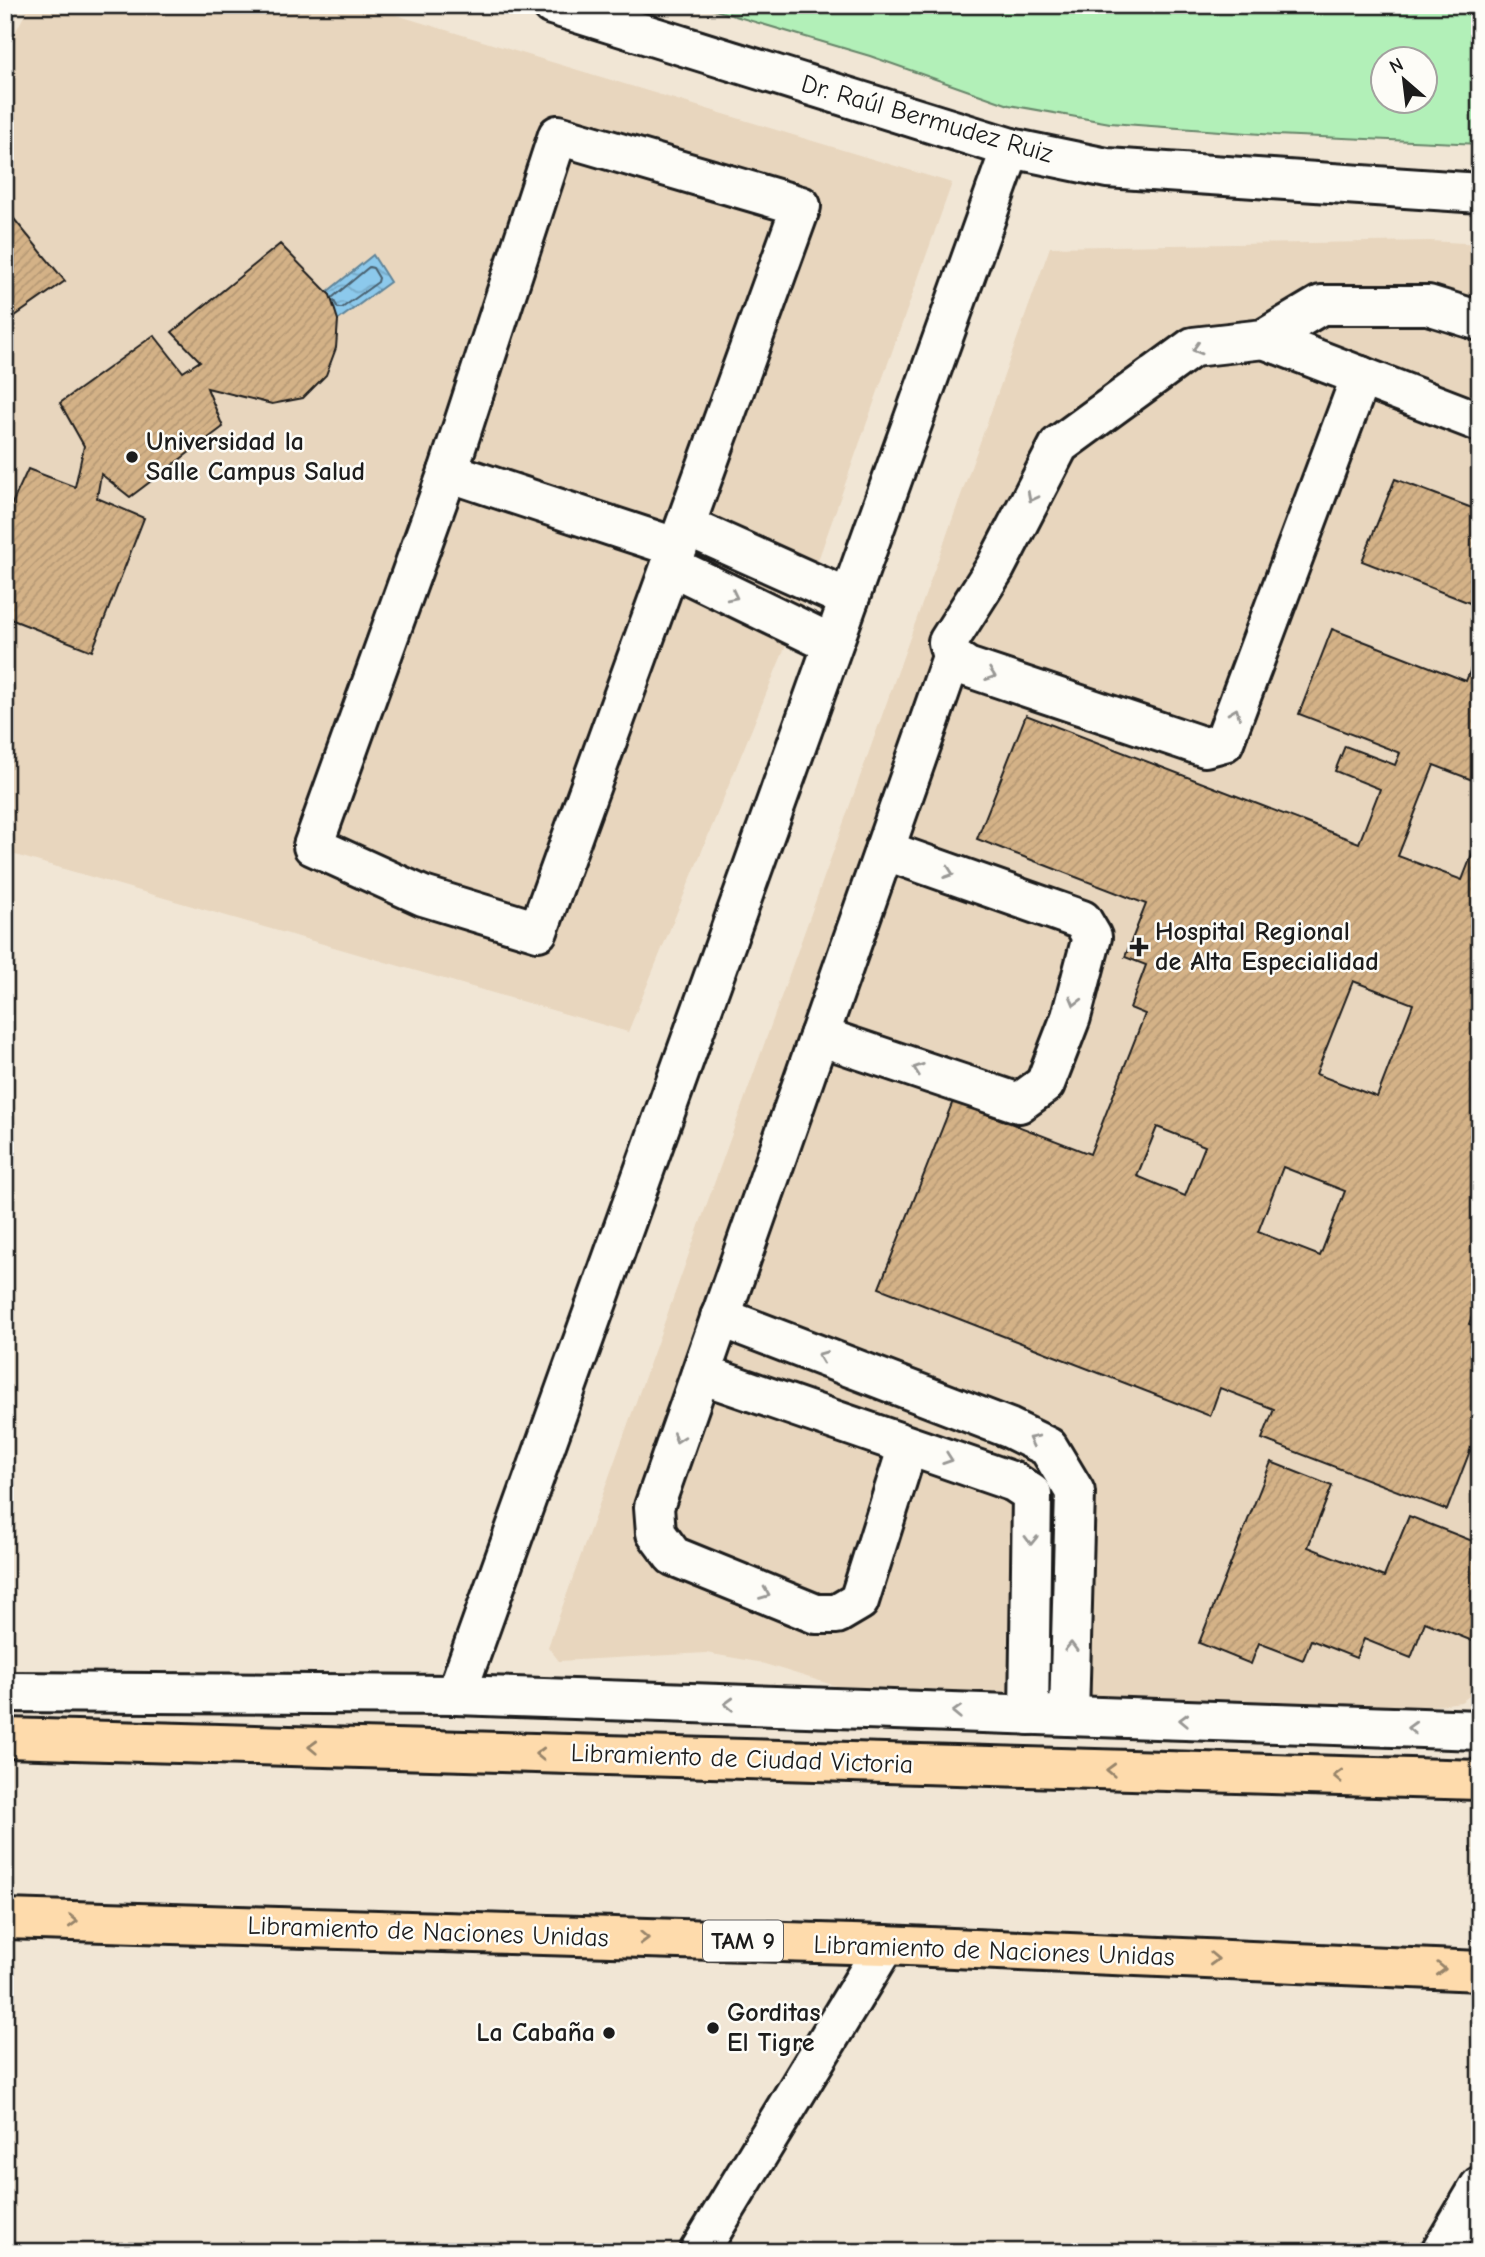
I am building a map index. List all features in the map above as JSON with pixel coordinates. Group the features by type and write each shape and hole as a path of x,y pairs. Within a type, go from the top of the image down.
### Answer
{"highway":[{"name":"Libramiento de Ciudad Victoria","path":"5,1738 1480,1780"},
{"name":"Libramiento de Naciones Unidas","path":"5,1919 885,1945 1480,1970"}],"street":[{"name":"Dr. Raúl Bermudez Ruiz","path":"552,5 639,18 1011,148 1107,168 1480,193"},
{"path":"558,135 800,206 678,547 538,931 423,896 313,846 448,472 558,135"},
{"path":"456,1695 1011,148"},
{"path":"908,1446 859,1601 837,1614 816,1614 673,1556 656,1533 654,1507 952,657 948,642 995,568 1059,445 1193,347 1264,340 1321,305 1428,305 1480,321"},
{"path":"1264,340 1480,422"},
{"path":"952,657 967,667 1205,747 1224,742 1361,376"},
{"path":"448,472 849,599"},
{"path":"678,547 832,644"},
{"path":"819,1036 1019,1103 1045,1084 1071,1017 1092,937 1082,920 884,850"},
{"path":"720,1317 1009,1428 1048,1447 1074,1492 1069,1716"},
{"path":"701,1374 1014,1482 1031,1493 1074,1492"},
{"path":"1029,1715 1031,1493"},
{"path":"5,1692 456,1695 1480,1730"},
{"path":"699,2252 885,1945"},
{"path":"1441,2252 1480,2186"}],"shaded area":[{"path":"30,5 363,5 952,183 800,611 628,1032 5,852 5,51"},
{"name":"Hospital Regional de Alta Especialidad","path":"1430,241 1480,244 1480,1688 1461,1702 1411,1709 836,1686 758,1662 706,1653 559,1661 548,1647 1050,247"}],"green space":[{"path":"698,5 1480,5 1480,144 1275,135 1110,123 1009,105 870,56"}],"water":[{"path":"373,255 390,282 338,320 322,296"}],"building":[{"path":"5,208 65,281 5,323"},
{"name":"Universidad la Salle Campus Salud","path":"280,244 330,295 338,320 336,348 326,375 303,398 272,404 207,388 223,427 130,497 101,474 97,498 144,518 92,651 5,617 5,519 28,469 75,487 84,446 60,403 154,335 183,372 200,361 172,332"},
{"path":"1395,479 1480,511 1480,607 1362,561"},
{"path":"1332,629 1466,681 1480,646 1480,783 1434,765 1398,856 1462,880 1480,834 1480,1296 1469,1324 1480,1328 1480,1425 1447,1510 1262,1439 1274,1409 1220,1388 1210,1416 879,1288 953,1101 1090,1154 1145,1014 1130,1008 1146,965 1125,957 1146,904 977,839 1026,715 1359,843 1380,789 1335,771 1345,746 1395,765 1400,753 1299,714","holes":["1353,981 1413,1004 1377,1097 1316,1074","1157,1127 1205,1146 1185,1196 1137,1176","1283,1167 1345,1191 1320,1256 1258,1232"]},
{"path":"1271,1462 1332,1486 1308,1547 1384,1577 1409,1516 1480,1544 1480,1644 1425,1622 1411,1658 1364,1639 1356,1658 1311,1640 1303,1660 1259,1643 1251,1664 1199,1643"}],"place":[{"name":"Universidad la Salle Campus Salud","path":"132,457"},
{"name":"Hospital Regional de Alta Especialidad","path":"1139,947"},
{"name":"Gorditas El Tigre","path":"713,2028"},
{"name":"La Cabaña","path":"609,2033"}]}
